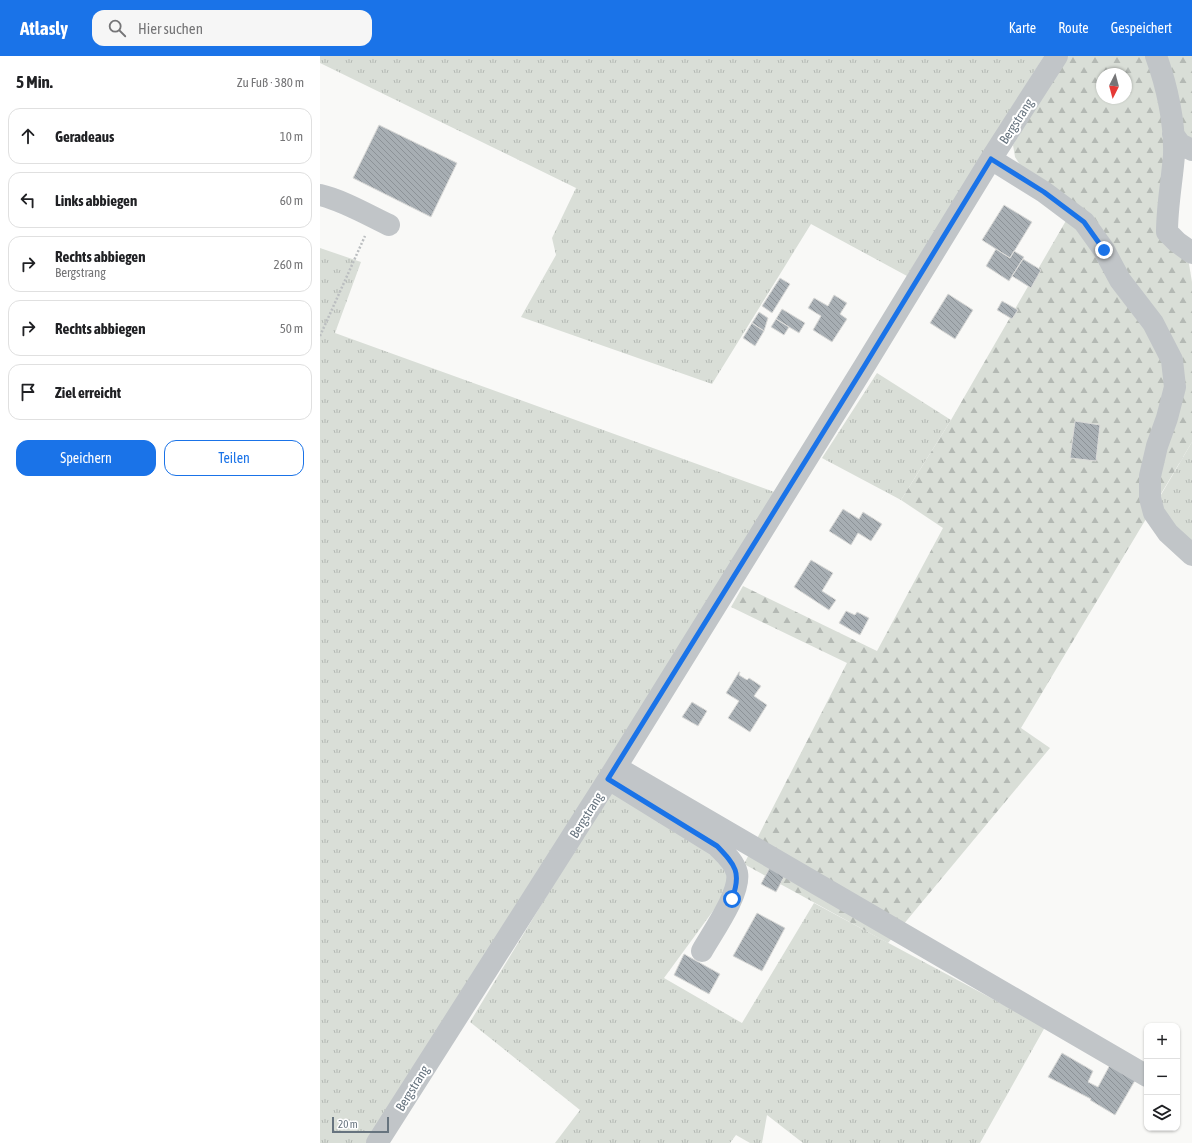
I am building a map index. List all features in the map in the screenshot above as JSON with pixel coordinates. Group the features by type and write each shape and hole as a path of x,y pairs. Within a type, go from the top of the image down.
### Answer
{"street":[{"name":"Bergstrang","path":"377,1143 612,773 991,159 1057,56"},
{"path":"1156,56 1163,77 1173,134 1174,153 1167,217 1167,232 1177,242 1192,253"},
{"path":"1173,134 1180,144 1192,150"},
{"path":"991,159 1044,192 1084,222 1104,250 1120,280 1153,323 1163,341 1172,360 1175,387 1167,418 1157,446 1150,476 1150,498 1154,513 1168,533 1192,555"},
{"path":"320,195 328,196 381,222"},
{"path":"612,773 717,846 730,859 736,873 736,886 732,899 702,950"},
{"path":"612,773 1144,1074"}],"path":[{"path":"320,336 381,222"}],"green space":[{"path":"320,56 1044,56 907,276 811,224 712,384 521,317 556,255 552,238 576,188 320,63"},
{"path":"1066,56 1192,56 1192,147 1170,140 1163,237 1188,258 1192,282 1192,442 1021,728 1050,748 888,943 744,864 847,663 731,607 743,586 877,651 943,528 901,500 951,420 1075,205 1024,171 1015,157 1013,145"},
{"path":"320,248 361,262 335,333 777,493 366,1143 320,1143"},
{"path":"877,373 951,420 901,500 822,458"},
{"path":"1192,442 1192,549 1155,505"},
{"path":"611,790 715,855 730,880 724,896 664,978 742,1023 814,903 1045,1027 980,1143 803,1143 767,1115 762,1143 750,1143 736,1135 730,1143 555,1143 580,1110 470,1022"}],"building":[{"path":"379,125 457,163 431,217 353,178"},
{"path":"1004,205 1032,222 1010,258 982,240"},
{"path":"996,249 1010,258 1014,251 1024,257 1009,281 986,266"},
{"path":"1023,259 1041,270 1031,288 1012,276"},
{"path":"780,278 790,284 772,313 762,306"},
{"path":"948,294 973,310 955,339 930,323"},
{"path":"834,295 847,303 840,314 847,319 832,342 813,330 821,316 808,308 814,298 828,306"},
{"path":"1002,301 1018,310 1012,319 997,310"},
{"path":"782,309 805,323 799,333 776,319"},
{"path":"759,312 768,318 764,331 752,323"},
{"path":"776,319 789,327 784,335 771,327"},
{"path":"752,323 764,331 755,346 743,338"},
{"path":"1075,421 1100,425 1096,461 1070,458"},
{"path":"843,509 859,519 863,512 882,524 871,541 858,533 851,545 829,531"},
{"path":"811,560 833,573 822,591 836,600 829,610 794,587"},
{"path":"846,611 855,615 857,612 869,618 860,635 839,623"},
{"path":"739,672 739,675 747,680 749,678 761,686 754,696 767,705 750,732 728,718 739,701 726,693"},
{"path":"692,702 707,711 698,726 682,717"},
{"path":"770,867 785,875 776,892 761,884"},
{"path":"757,913 785,928 762,971 733,956"},
{"path":"684,954 720,974 709,994 674,975"},
{"path":"1062,1053 1093,1071 1088,1082 1098,1087 1111,1063 1137,1077 1115,1115 1090,1100 1091,1099 1048,1077"}],"route":[{"path":"732,899 736,886 736,873 730,859 717,846 608,779 991,159 1044,192 1084,222 1104,250"}]}
